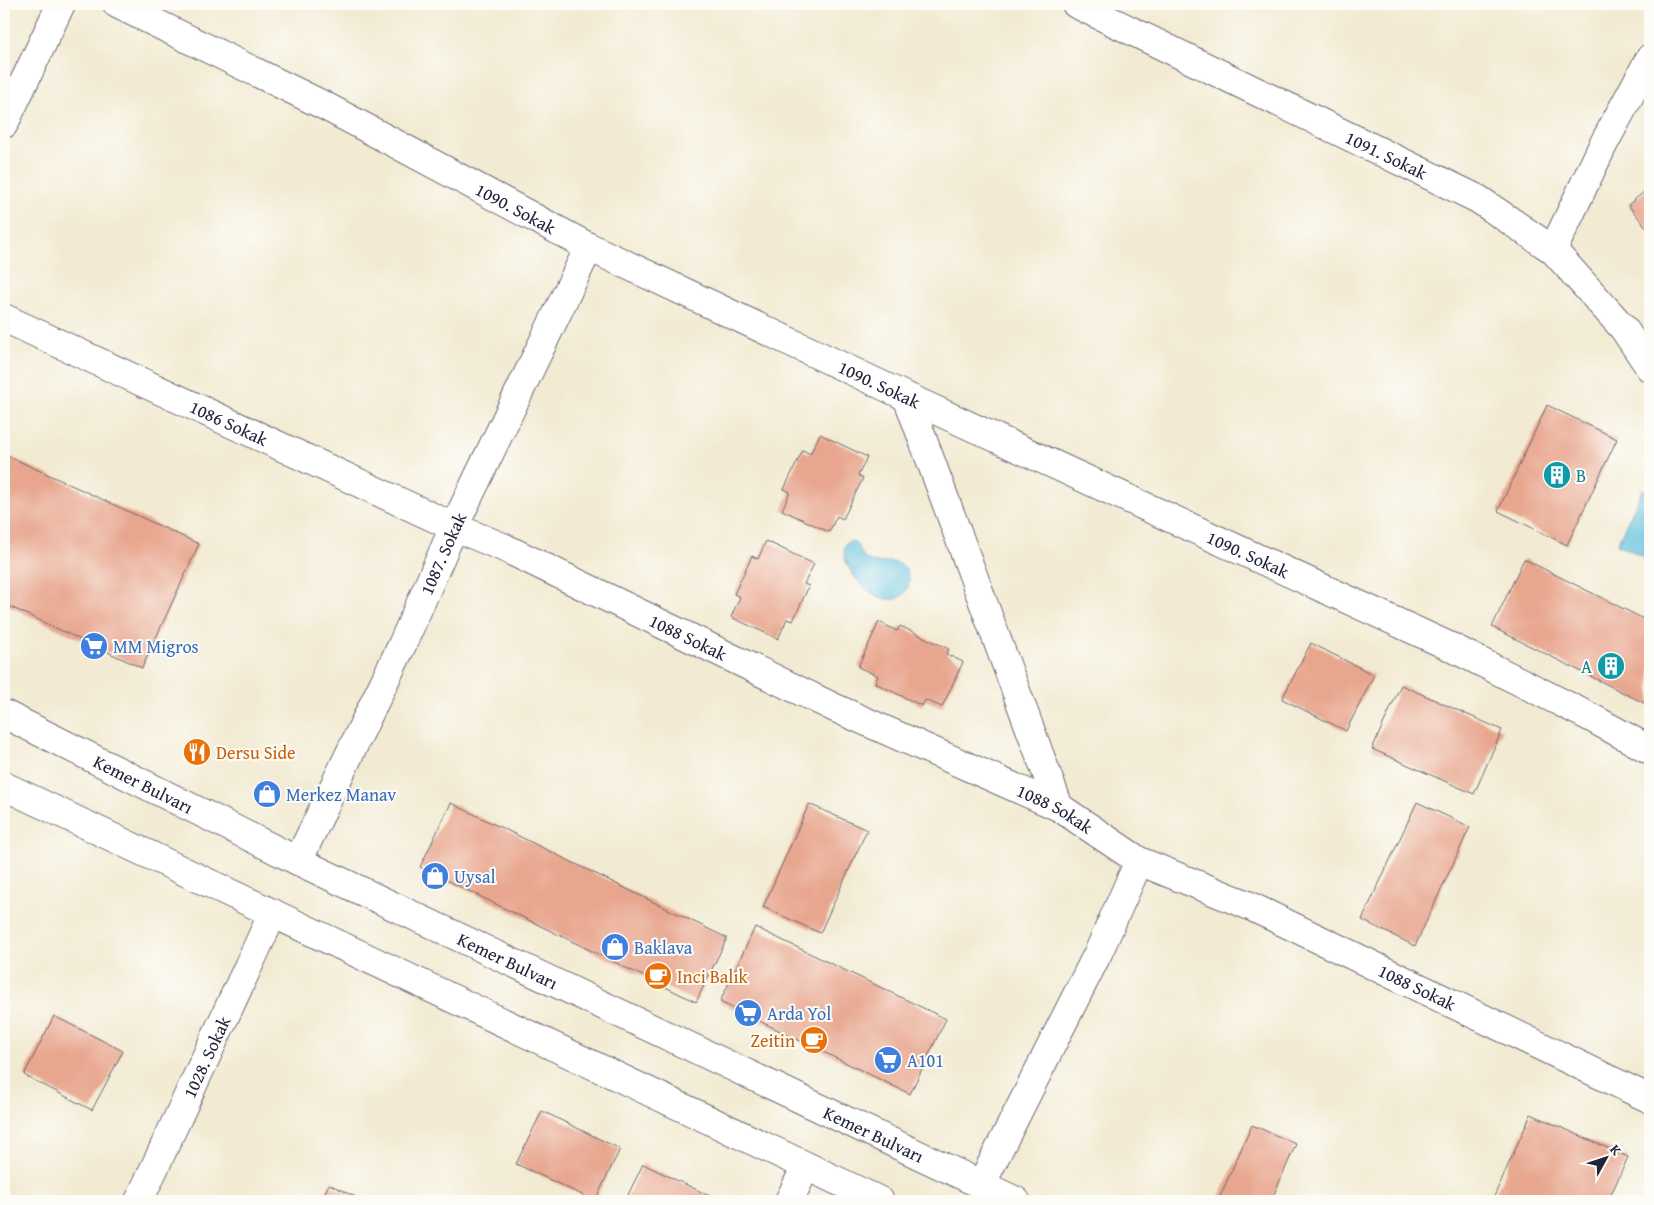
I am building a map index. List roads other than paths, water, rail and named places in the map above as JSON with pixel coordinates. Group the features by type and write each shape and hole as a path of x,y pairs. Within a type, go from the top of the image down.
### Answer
{"street":[{"path":"4,124 61,4"},
{"name":"1090. Sokak","path":"117,4 325,106 589,248 907,397 1453,648 1590,717 1650,750"},
{"name":"1091. Sokak","path":"1076,4 1478,199 1553,250 1624,330 1650,368"},
{"path":"1553,250 1603,145 1650,58"},
{"name":"1087. Sokak","path":"298,861 402,645 454,527 589,248"},
{"name":"1086 Sokak","path":"4,318 454,527"},
{"path":"907,397 1059,807"},
{"name":"1088 Sokak","path":"454,527 505,548 833,707 1059,807 1139,861 1250,906 1650,1099"},
{"name":"Kemer Bulvarı","path":"4,714 298,861 1016,1201"},
{"path":"4,786 880,1201"},
{"path":"981,1185 1099,951 1139,861"},
{"name":"1028. Sokak","path":"139,1201 273,913"},
{"path":"789,1201 806,1166"}],"water":[{"path":"1643,489 1650,494 1650,560 1617,544"},
{"path":"852,541 869,561 877,563 892,562 905,568 909,582 902,596 893,600 882,598 871,593 861,584 847,563 844,552 846,543"}],"place":[{"name":"B","path":"1557,475"},
{"name":"MM Migros","path":"94,646"},
{"name":"A","path":"1611,666"},
{"name":"Dersu Side","path":"197,752"},
{"name":"Merkez Manav","path":"267,794"},
{"name":"Uysal","path":"435,876"},
{"name":"Baklava","path":"615,947"},
{"name":"Inci Balık","path":"658,976"},
{"name":"Arda Yol","path":"748,1013"},
{"name":"Zeitin","path":"814,1040"},
{"name":"A101","path":"888,1060"}]}
